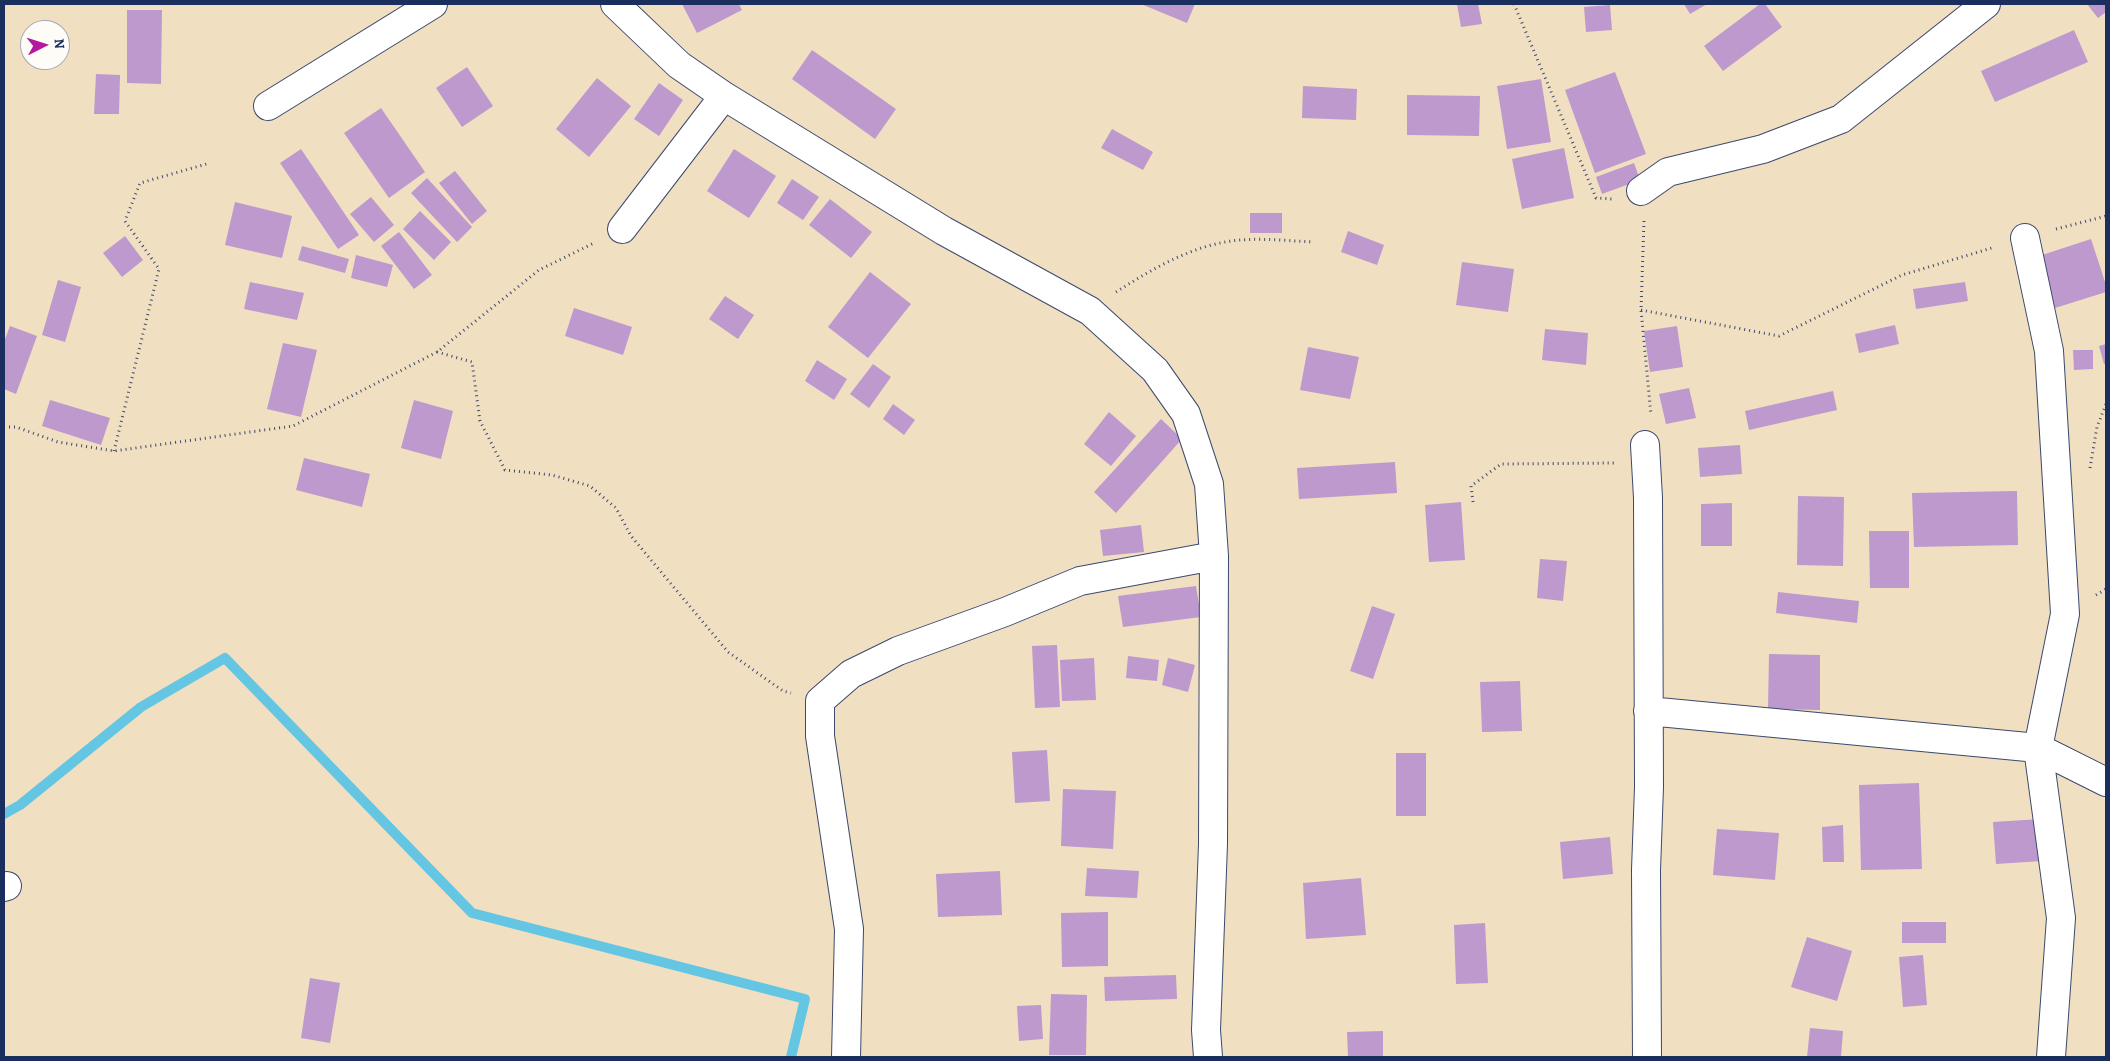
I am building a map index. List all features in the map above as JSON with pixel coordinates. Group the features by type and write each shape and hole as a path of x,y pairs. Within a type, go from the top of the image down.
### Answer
{"street":[{"path":"268,106 433,4"},
{"path":"615,4 679,65 724,96 944,231 1090,310 1155,370 1186,414 1209,484 1214,556 1213,844 1206,1030 1208,1057"},
{"path":"1641,191 1668,172 1763,149 1841,119 1986,4"},
{"path":"622,229 724,96"},
{"path":"2025,238 2050,351 2065,614 2038,748 2061,918 2051,1057"},
{"path":"1645,445 1648,498 1649,788 1646,870 1647,1057"},
{"path":"846,1057 849,929 820,736 820,702 851,674 898,651 1005,612 1080,581 1214,556"},
{"path":"1648,710 2038,748 2106,782"}],"path":[{"path":"1473,502 1471,486 1501,464 1633,463 1645,445 1651,423 1641,310 1646,232 1641,191 1616,199 1596,198 1514,4"},
{"path":"114,451 159,269 125,221 140,182 210,163"},
{"path":"1641,310 1780,336 1902,275 2106,216"},
{"path":"4,427 16,427 58,442 114,451 293,426 437,352 539,270 622,229"},
{"path":"1090,310 1177,256 1240,240 1314,242"},
{"path":"437,352 472,362 480,420 505,470 552,475 590,486 616,508 631,536 728,652 783,691 820,702"}],"building":[{"path":"682,4 739,4 742,10 697,33"},
{"path":"1141,4 1195,4 1187,23"},
{"path":"1457,4 1478,4 1482,24 1461,27"},
{"path":"1684,4 1707,4 1690,14"},
{"path":"1760,4 1765,4 1782,27 1723,71 1704,46"},
{"path":"2087,4 2106,4 2106,12 2098,18"},
{"path":"1610,5 1612,30 1586,32 1584,7"},
{"path":"127,10 162,10 161,84 127,83"},
{"path":"2074,30 2088,62 1995,102 1981,71"},
{"path":"812,50 896,109 875,139 792,79"},
{"path":"467,67 493,106 462,127 436,88"},
{"path":"1615,72 1646,154 1595,173 1565,90"},
{"path":"96,74 120,75 119,114 94,114"},
{"path":"597,78 631,106 589,157 556,129"},
{"path":"1541,79 1551,142 1507,149 1497,86"},
{"path":"659,83 683,100 659,136 634,119"},
{"path":"1303,86 1357,89 1356,120 1302,118"},
{"path":"1407,95 1480,96 1479,136 1407,135"},
{"path":"381,108 425,172 389,198 344,133"},
{"path":"1112,129 1153,152 1143,170 1101,148"},
{"path":"1564,148 1574,198 1522,209 1512,159"},
{"path":"301,149 359,235 338,249 280,163"},
{"path":"734,149 776,176 749,218 707,191"},
{"path":"1634,163 1640,180 1602,194 1596,177"},
{"path":"455,171 487,211 472,224 439,183"},
{"path":"427,178 472,227 457,242 411,193"},
{"path":"792,179 819,197 803,220 777,203"},
{"path":"371,197 394,225 374,242 350,214"},
{"path":"830,199 872,232 851,258 809,225"},
{"path":"235,202 292,216 282,258 225,245"},
{"path":"420,211 451,242 434,260 403,229"},
{"path":"1250,213 1282,213 1282,233 1250,233"},
{"path":"1348,231 1384,245 1377,265 1341,252"},
{"path":"399,232 432,275 414,289 381,246"},
{"path":"125,236 143,260 122,277 103,253"},
{"path":"2091,239 2106,285 2106,292 2055,308 2039,256"},
{"path":"302,246 349,259 345,273 298,260"},
{"path":"356,255 393,265 387,287 351,278"},
{"path":"1462,262 1514,269 1508,312 1456,305"},
{"path":"870,272 911,304 868,358 828,327"},
{"path":"58,280 81,287 65,342 42,335"},
{"path":"250,282 304,293 297,320 244,309"},
{"path":"1965,282 1968,301 1916,309 1913,289"},
{"path":"725,296 754,315 738,339 709,319"},
{"path":"574,308 632,327 623,355 565,336"},
{"path":"1895,325 1899,344 1859,353 1855,334"},
{"path":"10,326 37,336 16,394 4,389 4,342"},
{"path":"1677,326 1683,367 1650,372 1644,331"},
{"path":"1545,329 1588,333 1586,365 1542,360"},
{"path":"283,343 317,350 301,417 267,409"},
{"path":"2106,344 2106,364 2104,364 2099,346"},
{"path":"1308,347 1359,357 1350,399 1300,390"},
{"path":"2073,350 2093,350 2093,369 2074,370"},
{"path":"817,360 847,379 834,400 805,381"},
{"path":"873,364 891,377 869,408 850,394"},
{"path":"1689,388 1696,418 1666,424 1659,394"},
{"path":"1833,391 1837,410 1749,430 1745,411"},
{"path":"50,400 110,418 101,445 42,426"},
{"path":"414,400 453,411 441,459 401,448"},
{"path":"893,404 915,420 904,435 883,419"},
{"path":"1109,412 1136,436 1111,466 1084,444"},
{"path":"1161,419 1182,439 1116,513 1094,492"},
{"path":"1740,445 1742,474 1700,477 1698,448"},
{"path":"304,458 370,474 362,507 296,490"},
{"path":"1395,462 1397,493 1299,499 1297,468"},
{"path":"2017,491 2018,545 1914,547 1912,493"},
{"path":"1798,496 1844,497 1843,566 1797,565"},
{"path":"1461,502 1465,560 1429,562 1425,505"},
{"path":"1732,503 1732,546 1701,546 1701,504"},
{"path":"1141,525 1144,552 1103,556 1100,530"},
{"path":"1869,531 1909,531 1909,588 1870,588"},
{"path":"1540,559 1567,561 1563,601 1537,598"},
{"path":"1196,586 1201,617 1123,627 1118,596"},
{"path":"1778,592 1859,601 1857,623 1776,613"},
{"path":"1372,606 1395,614 1373,679 1350,671"},
{"path":"1057,645 1060,707 1035,708 1032,646"},
{"path":"1769,654 1820,655 1820,710 1768,709"},
{"path":"1128,656 1159,660 1157,681 1126,678"},
{"path":"1094,658 1096,700 1062,701 1060,660"},
{"path":"1168,658 1195,665 1188,692 1162,685"},
{"path":"1520,681 1522,731 1482,732 1480,682"},
{"path":"1047,750 1050,801 1015,803 1012,752"},
{"path":"1396,753 1426,753 1426,816 1396,816"},
{"path":"1919,783 1922,869 1861,870 1859,785"},
{"path":"1063,789 1116,791 1113,849 1061,846"},
{"path":"2040,819 2042,861 1996,864 1993,822"},
{"path":"1843,825 1844,862 1823,862 1822,827"},
{"path":"1717,829 1779,833 1775,880 1713,875"},
{"path":"1610,837 1613,874 1563,879 1560,842"},
{"path":"1087,868 1139,871 1137,898 1085,896"},
{"path":"1000,871 1002,915 938,917 936,874"},
{"path":"1361,878 1366,935 1306,939 1303,883"},
{"path":"1108,912 1108,966 1062,967 1061,913"},
{"path":"1902,922 1946,922 1946,943 1902,943"},
{"path":"1485,923 1488,983 1456,984 1454,925"},
{"path":"1807,937 1852,951 1837,1001 1791,987"},
{"path":"1923,955 1927,1005 1903,1007 1899,957"},
{"path":"1176,975 1177,999 1105,1001 1104,977"},
{"path":"310,978 340,983 330,1043 301,1038"},
{"path":"1051,994 1087,995 1086,1055 1049,1055"},
{"path":"1041,1005 1043,1039 1019,1041 1017,1006"},
{"path":"1810,1028 1843,1031 1841,1057 1807,1057"},
{"path":"1383,1031 1383,1057 1348,1057 1347,1032"}],"waterway":[{"path":"4,814 20,805 141,707 225,658 472,913 805,999 791,1057"}]}
